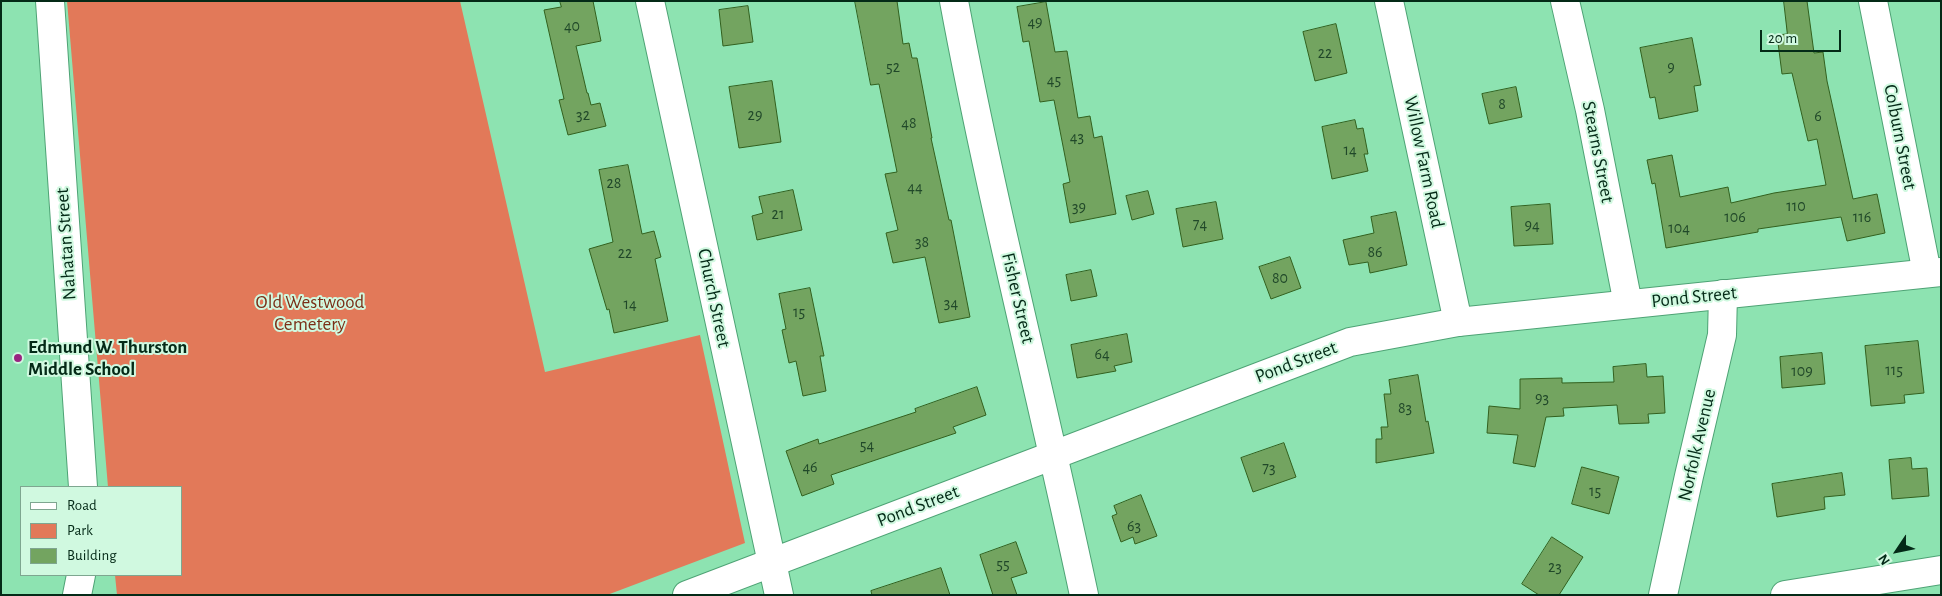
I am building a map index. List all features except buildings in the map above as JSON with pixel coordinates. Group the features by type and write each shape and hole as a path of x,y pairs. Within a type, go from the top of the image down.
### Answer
{"street":[{"name":"Nahatan Street","path":"50,1 83,486"},
{"name":"Church Street","path":"650,1 779,595"},
{"name":"Fisher Street","path":"954,1 975,112 1054,454 1084,595"},
{"name":"Willow Farm Road","path":"1389,1 1458,322"},
{"name":"Stearns Street","path":"1565,1 1590,110 1628,304"},
{"name":"Colburn Street","path":"1873,1 1934,272"},
{"name":"Pond Street","path":"687,595 1350,342 1458,322 1934,272"},
{"name":"Norfolk Avenue","path":"1663,595 1722,335 1723,294"},
{"path":"1786,595 1941,570"},
{"path":"77,595 81,576"},
{"path":"86,576 88,595"}],"green space":[{"name":"Old Westwood Cemetery","path":"67,1 460,1 545,372 700,335 745,543 607,595 117,595 115,576 182,576 182,486 108,486"}],"place":[{"name":"Edmund W. Thurston Middle School","path":"18,358"}]}
